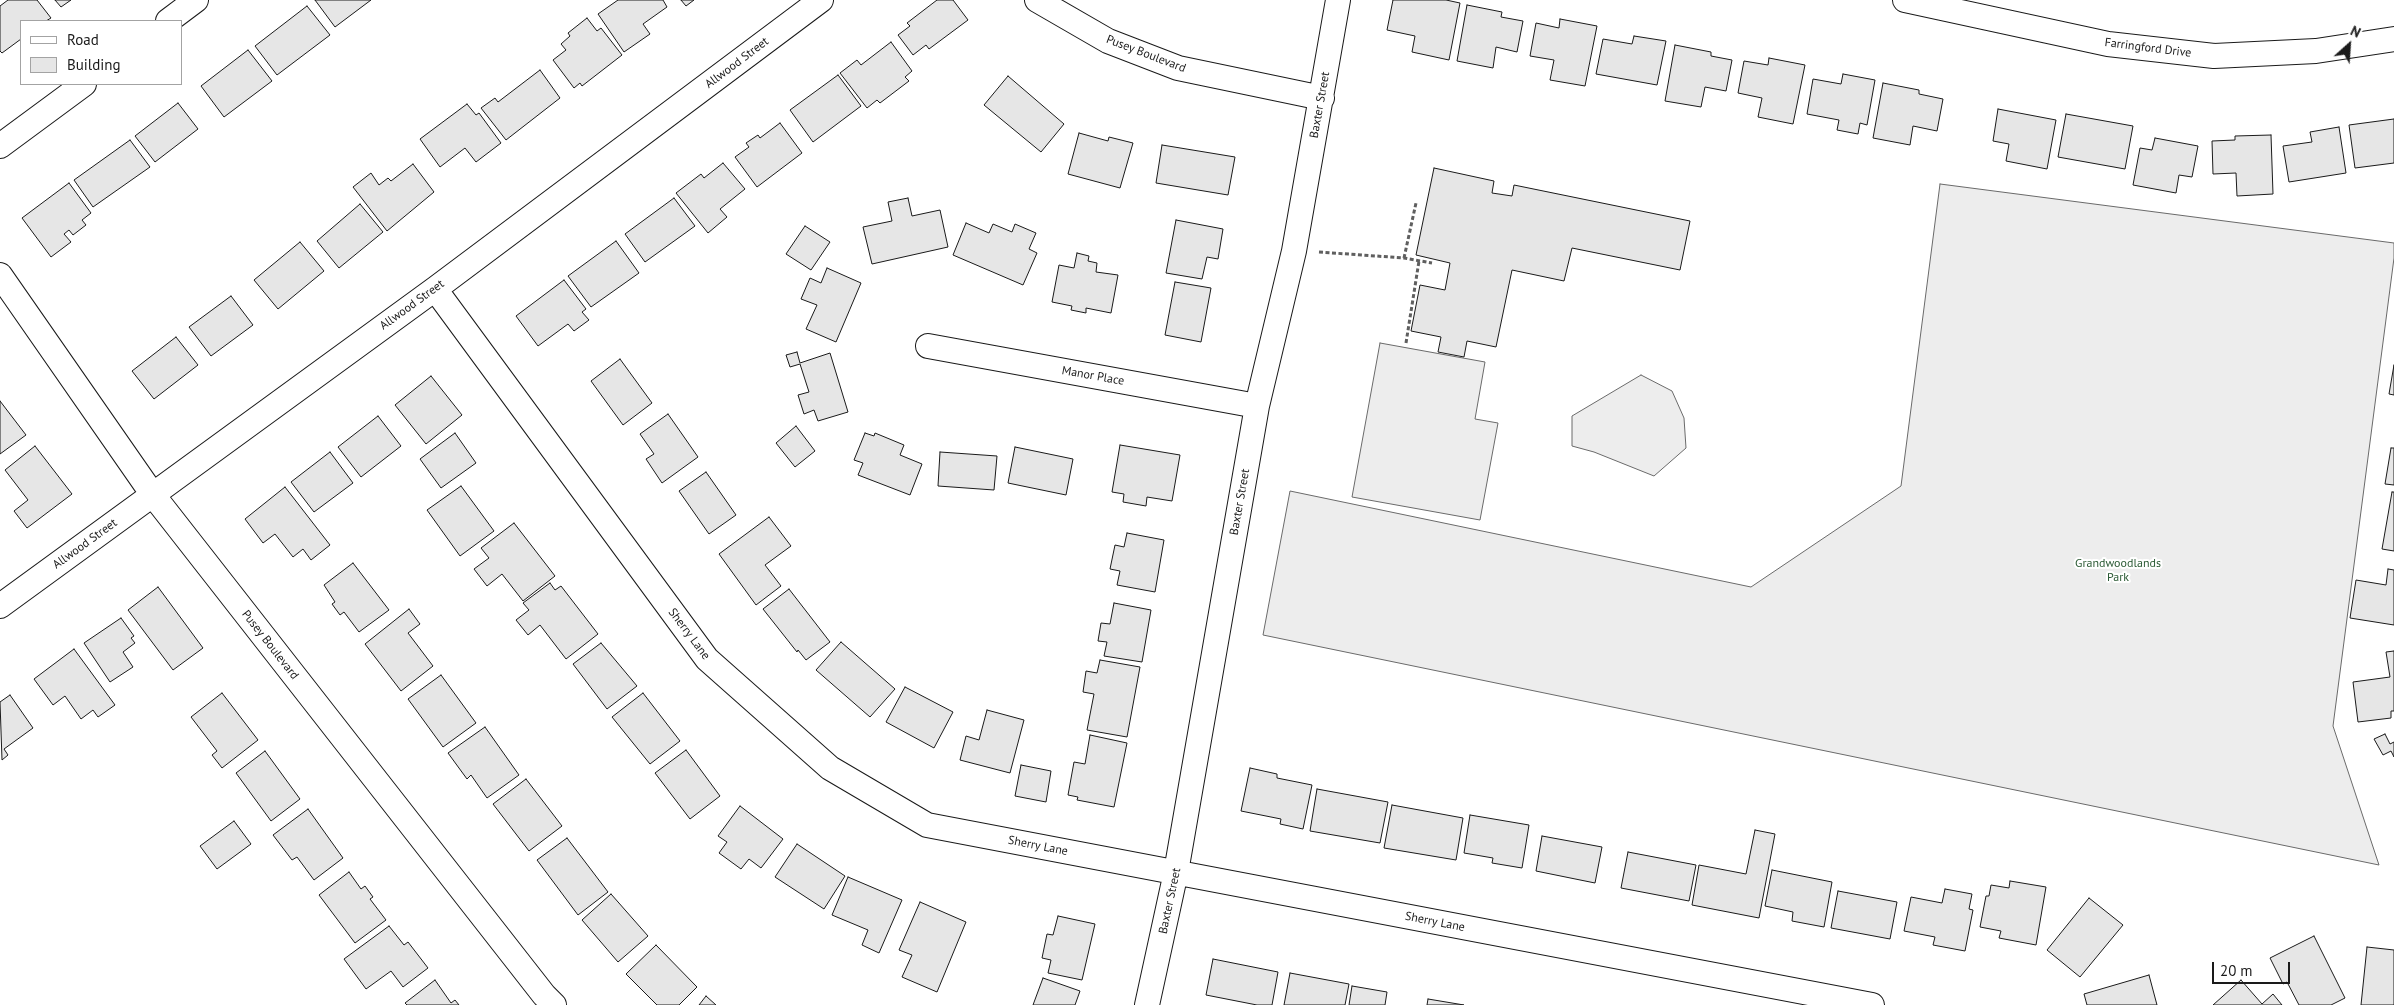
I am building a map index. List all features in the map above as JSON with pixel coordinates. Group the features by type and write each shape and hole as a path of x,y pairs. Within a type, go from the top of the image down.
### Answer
{"street":[{"path":"169,20 196,0"},
{"name":"Allwood Street","path":"0,606 435,289 821,0"},
{"name":"Pusey Boulevard","path":"1037,0 1108,41 1178,68 1322,98"},
{"name":"Baxter Street","path":"1147,1005 1176,872 1257,406 1294,251 1338,0"},
{"name":"Farringford Drive","path":"1905,0 2108,44 2214,56 2316,51 2394,39"},
{"path":"0,146 83,85"},
{"name":"Pusey Boulevard","path":"0,275 153,496 554,1005"},
{"name":"Sherry Lane","path":"435,289 707,659 830,768 927,826 1176,872 1830,1001 1872,1005"},
{"name":"Manor Place","path":"928,346 1257,406"}],"path":[{"path":"1404,258 1416,203"},
{"path":"1294,251 1404,258 1432,264"},
{"path":"1406,343 1420,261"}],"shaded area":[{"name":"Grandwoodlands Park","path":"1940,184 2394,243 2394,258 2333,726 2379,865 1263,635 1290,491 1751,587 1901,486"},
{"path":"1380,343 1485,362 1475,419 1498,423 1480,520 1352,497"},
{"path":"1641,375 1672,391 1684,418 1686,448 1654,476 1594,452 1572,446 1572,416"}],"building":[{"path":"8,0 37,0 51,18 48,20 20,20 20,40 2,53 0,51 0,6"},
{"path":"55,0 71,0 61,7"},
{"path":"315,0 371,0 335,27"},
{"path":"618,0 663,0 667,7 643,24 650,34 624,52 598,14"},
{"path":"681,0 694,0 686,6"},
{"path":"937,0 953,0 968,20 929,49 926,45 913,55 898,35 910,26 907,23"},
{"path":"1393,0 1446,0 1460,3 1449,60 1412,52 1415,36 1387,30"},
{"path":"1467,5 1502,12 1501,17 1523,21 1517,52 1496,47 1493,68 1457,61"},
{"path":"307,6 330,35 277,75 255,46"},
{"path":"587,18 597,31 601,28 622,55 582,86 580,83 574,88 553,60 566,50 561,44 570,36 568,33"},
{"path":"1560,19 1597,26 1585,86 1550,80 1554,60 1530,56 1536,23 1559,28"},
{"path":"1634,36 1666,41 1657,85 1596,74 1603,39 1632,44"},
{"path":"891,42 912,71 905,77 909,81 880,103 877,100 867,108 840,73 857,60 861,65"},
{"path":"1675,45 1711,52 1711,56 1732,60 1726,91 1705,87 1701,107 1665,101"},
{"path":"248,50 272,81 224,117 201,86"},
{"path":"1769,58 1805,65 1793,124 1758,117 1762,98 1738,93 1744,61 1768,65"},
{"path":"540,70 560,98 506,140 481,108 495,98 498,102"},
{"path":"1843,74 1875,80 1867,125 1860,123 1858,134 1837,130 1839,120 1807,114 1813,79 1841,84"},
{"path":"838,75 861,106 813,142 790,110"},
{"path":"1008,76 1064,124 1041,152 984,105"},
{"path":"1883,83 1919,90 1919,94 1943,99 1937,131 1913,126 1910,145 1873,138"},
{"path":"178,103 198,129 155,162 135,136"},
{"path":"467,104 476,115 479,113 501,143 476,162 465,148 440,167 420,139"},
{"path":"1998,109 2056,120 2047,169 2006,161 2009,144 1993,141"},
{"path":"2066,114 2133,126 2125,169 2058,157"},
{"path":"2394,119 2394,163 2355,168 2349,125"},
{"path":"780,123 802,153 757,187 735,157 749,147 746,143 758,135 760,138"},
{"path":"2339,127 2346,173 2289,182 2283,146 2312,142 2310,132"},
{"path":"1079,133 1108,141 1109,137 1133,143 1120,188 1068,174"},
{"path":"2271,135 2273,194 2237,196 2236,173 2213,174 2212,141 2235,140 2235,136"},
{"path":"2155,138 2198,146 2192,177 2179,175 2176,193 2133,185 2140,148 2152,150"},
{"path":"130,140 150,167 93,207 74,180"},
{"path":"1162,145 1235,157 1228,195 1156,183"},
{"path":"723,163 745,189 720,209 727,217 708,233 676,193 701,174 704,178"},
{"path":"413,164 434,192 387,231 353,187 371,173 379,185 388,178 391,181"},
{"path":"1434,168 1494,181 1492,193 1512,196 1514,185 1690,221 1680,270 1572,248 1564,281 1512,270 1496,347 1467,341 1464,357 1438,352 1441,337 1411,331 1420,285 1445,290 1450,263 1416,255"},
{"path":"69,183 91,213 82,220 86,225 73,235 69,230 64,234 71,242 51,257 22,218"},
{"path":"674,198 695,226 645,262 625,234"},
{"path":"908,198 912,216 940,210 948,247 872,264 863,227 892,221 888,202"},
{"path":"360,204 383,232 339,268 317,241"},
{"path":"1176,220 1223,229 1218,259 1207,257 1202,279 1166,273"},
{"path":"966,223 989,233 993,224 1012,232 1015,224 1036,233 1029,249 1037,253 1023,285 953,255"},
{"path":"805,226 830,242 811,270 786,254"},
{"path":"616,241 639,273 591,307 568,276"},
{"path":"300,242 324,271 278,309 254,280"},
{"path":"1077,253 1089,256 1088,261 1097,263 1096,272 1118,275 1111,313 1086,308 1086,313 1071,310 1072,306 1052,302 1059,265 1074,268"},
{"path":"827,268 861,283 836,342 806,329 817,305 801,299 810,278 821,283"},
{"path":"564,280 586,309 582,312 589,320 574,331 568,324 538,346 516,316"},
{"path":"1175,282 1211,288 1201,342 1165,335"},
{"path":"231,296 253,325 211,356 189,327"},
{"path":"176,337 198,365 154,399 132,371"},
{"path":"797,352 800,363 830,353 848,412 818,421 814,410 804,414 798,395 809,392 800,364 790,367 786,355"},
{"path":"620,359 652,403 623,425 591,381"},
{"path":"2394,365 2394,395 2389,394"},
{"path":"431,376 462,415 426,444 395,405"},
{"path":"0,401 26,435 0,454"},
{"path":"668,414 698,457 662,483 646,459 654,454 640,434"},
{"path":"378,416 401,446 361,477 338,447"},
{"path":"796,426 815,451 795,467 776,443"},
{"path":"455,433 476,463 441,488 420,459"},
{"path":"865,433 874,436 875,433 904,445 900,455 922,464 910,495 858,475 863,463 854,460"},
{"path":"1120,445 1180,455 1172,501 1147,497 1146,506 1123,502 1124,494 1112,492"},
{"path":"35,446 72,494 27,528 14,511 28,500 5,470"},
{"path":"1015,447 1073,459 1066,495 1008,483"},
{"path":"2391,448 2394,448 2394,485 2385,484"},
{"path":"330,452 353,483 314,512 291,482"},
{"path":"940,452 997,456 994,490 938,486"},
{"path":"706,472 736,515 709,534 679,491"},
{"path":"461,486 494,531 460,556 427,510"},
{"path":"285,487 330,545 311,560 303,549 293,557 275,534 263,543 245,519"},
{"path":"2392,492 2394,492 2394,551 2382,549"},
{"path":"769,517 791,546 765,565 781,586 756,605 719,554"},
{"path":"514,523 555,576 523,601 502,574 487,586 474,569 489,558 481,548"},
{"path":"1127,533 1164,540 1155,592 1117,585 1120,571 1110,569 1115,545 1124,547"},
{"path":"353,563 389,610 359,632 344,612 340,615 332,604 335,602 324,585"},
{"path":"2388,569 2394,570 2394,625 2350,618 2356,580 2386,585"},
{"path":"550,583 555,590 561,586 598,634 566,659 540,625 528,635 516,620 529,610 523,603"},
{"path":"158,587 203,648 173,670 128,610"},
{"path":"789,589 830,642 806,660 798,650 797,652 763,609"},
{"path":"1114,603 1151,610 1142,662 1104,656 1107,642 1098,641 1101,623 1110,624"},
{"path":"409,609 420,624 408,633 433,666 401,691 365,644"},
{"path":"121,618 134,636 131,638 135,643 123,652 133,667 110,682 84,643"},
{"path":"841,642 895,689 870,717 816,670"},
{"path":"601,643 637,686 607,709 573,664"},
{"path":"74,649 115,705 98,717 93,710 81,719 65,696 53,705 34,679"},
{"path":"2394,651 2394,711 2391,711 2391,718 2358,722 2353,682 2390,677 2386,652"},
{"path":"1100,660 1140,667 1127,737 1087,730 1094,694 1083,692 1086,671 1097,673"},
{"path":"441,675 476,723 443,747 408,699"},
{"path":"905,687 953,712 934,748 886,722"},
{"path":"222,693 258,740 222,768 212,755 217,751 191,717"},
{"path":"643,693 680,741 650,764 612,717"},
{"path":"10,695 33,728 4,749 8,755 2,760 0,702"},
{"path":"987,710 1024,720 1010,773 960,760 966,736 979,740"},
{"path":"485,727 519,775 487,798 471,775 467,779 448,753"},
{"path":"2385,734 2390,744 2394,742 2394,757 2391,751 2383,755 2374,739"},
{"path":"1090,735 1127,743 1114,807 1077,800 1078,797 1068,795 1074,762 1085,764"},
{"path":"686,750 720,796 690,819 655,773"},
{"path":"265,751 300,799 271,821 236,773"},
{"path":"1021,765 1051,771 1046,802 1015,796"},
{"path":"1250,768 1277,774 1277,778 1312,785 1303,829 1280,824 1281,819 1241,811"},
{"path":"526,779 562,826 529,851 493,804"},
{"path":"1317,789 1388,802 1380,843 1310,831"},
{"path":"1392,805 1463,818 1456,860 1384,848"},
{"path":"740,806 783,839 761,868 749,859 741,869 719,853 727,842 718,836"},
{"path":"308,809 343,858 314,880 297,857 292,860 273,835"},
{"path":"1470,815 1529,825 1522,868 1492,863 1493,858 1464,853"},
{"path":"234,821 251,844 217,869 200,846"},
{"path":"1755,830 1775,834 1759,918 1692,905 1699,865 1746,874"},
{"path":"1542,836 1602,847 1595,883 1536,871"},
{"path":"567,838 608,892 578,915 537,860"},
{"path":"797,844 845,876 824,909 775,877"},
{"path":"1628,852 1696,865 1689,901 1621,888"},
{"path":"1772,870 1832,882 1824,927 1792,921 1793,912 1765,906"},
{"path":"349,872 361,889 365,886 373,897 370,899 386,920 355,943 319,895"},
{"path":"848,877 902,900 879,953 862,945 868,930 832,915"},
{"path":"2010,881 2046,887 2036,945 1999,938 2001,931 1980,927 1986,896 1989,896 1991,885 2009,888"},
{"path":"1945,889 1972,894 1969,909 1973,910 1965,951 1933,945 1935,937 1904,931 1911,897 1942,903"},
{"path":"1838,891 1897,902 1890,939 1831,928"},
{"path":"611,894 648,936 618,962 582,920"},
{"path":"2089,898 2123,925 2080,977 2047,950"},
{"path":"920,902 966,922 937,992 902,977 912,955 899,950"},
{"path":"1058,916 1095,924 1082,980 1048,973 1051,960 1042,958 1047,934 1053,935"},
{"path":"389,926 404,945 408,942 428,968 403,987 391,971 366,989 344,959"},
{"path":"2314,936 2345,998 2331,1005 2299,1005 2287,982 2283,984 2270,958"},
{"path":"656,945 697,987 679,1005 657,1005 626,974"},
{"path":"2367,947 2394,950 2394,1005 2361,1005"},
{"path":"1213,959 1278,972 1272,1005 1257,1005 1206,995"},
{"path":"1290,973 1349,984 1345,1005 1284,1005"},
{"path":"2149,975 2157,1005 2087,1005 2084,994"},
{"path":"1043,978 1080,991 1075,1005 1033,1005"},
{"path":"435,980 451,1003 455,1000 459,1005 407,1005 405,1003"},
{"path":"2241,980 2262,1004 2273,994 2282,1005 2213,1005"},
{"path":"1352,986 1387,992 1385,1005 1349,1005"},
{"path":"706,996 716,1005 699,1005"},
{"path":"1428,999 1464,1005 1427,1005"}]}
